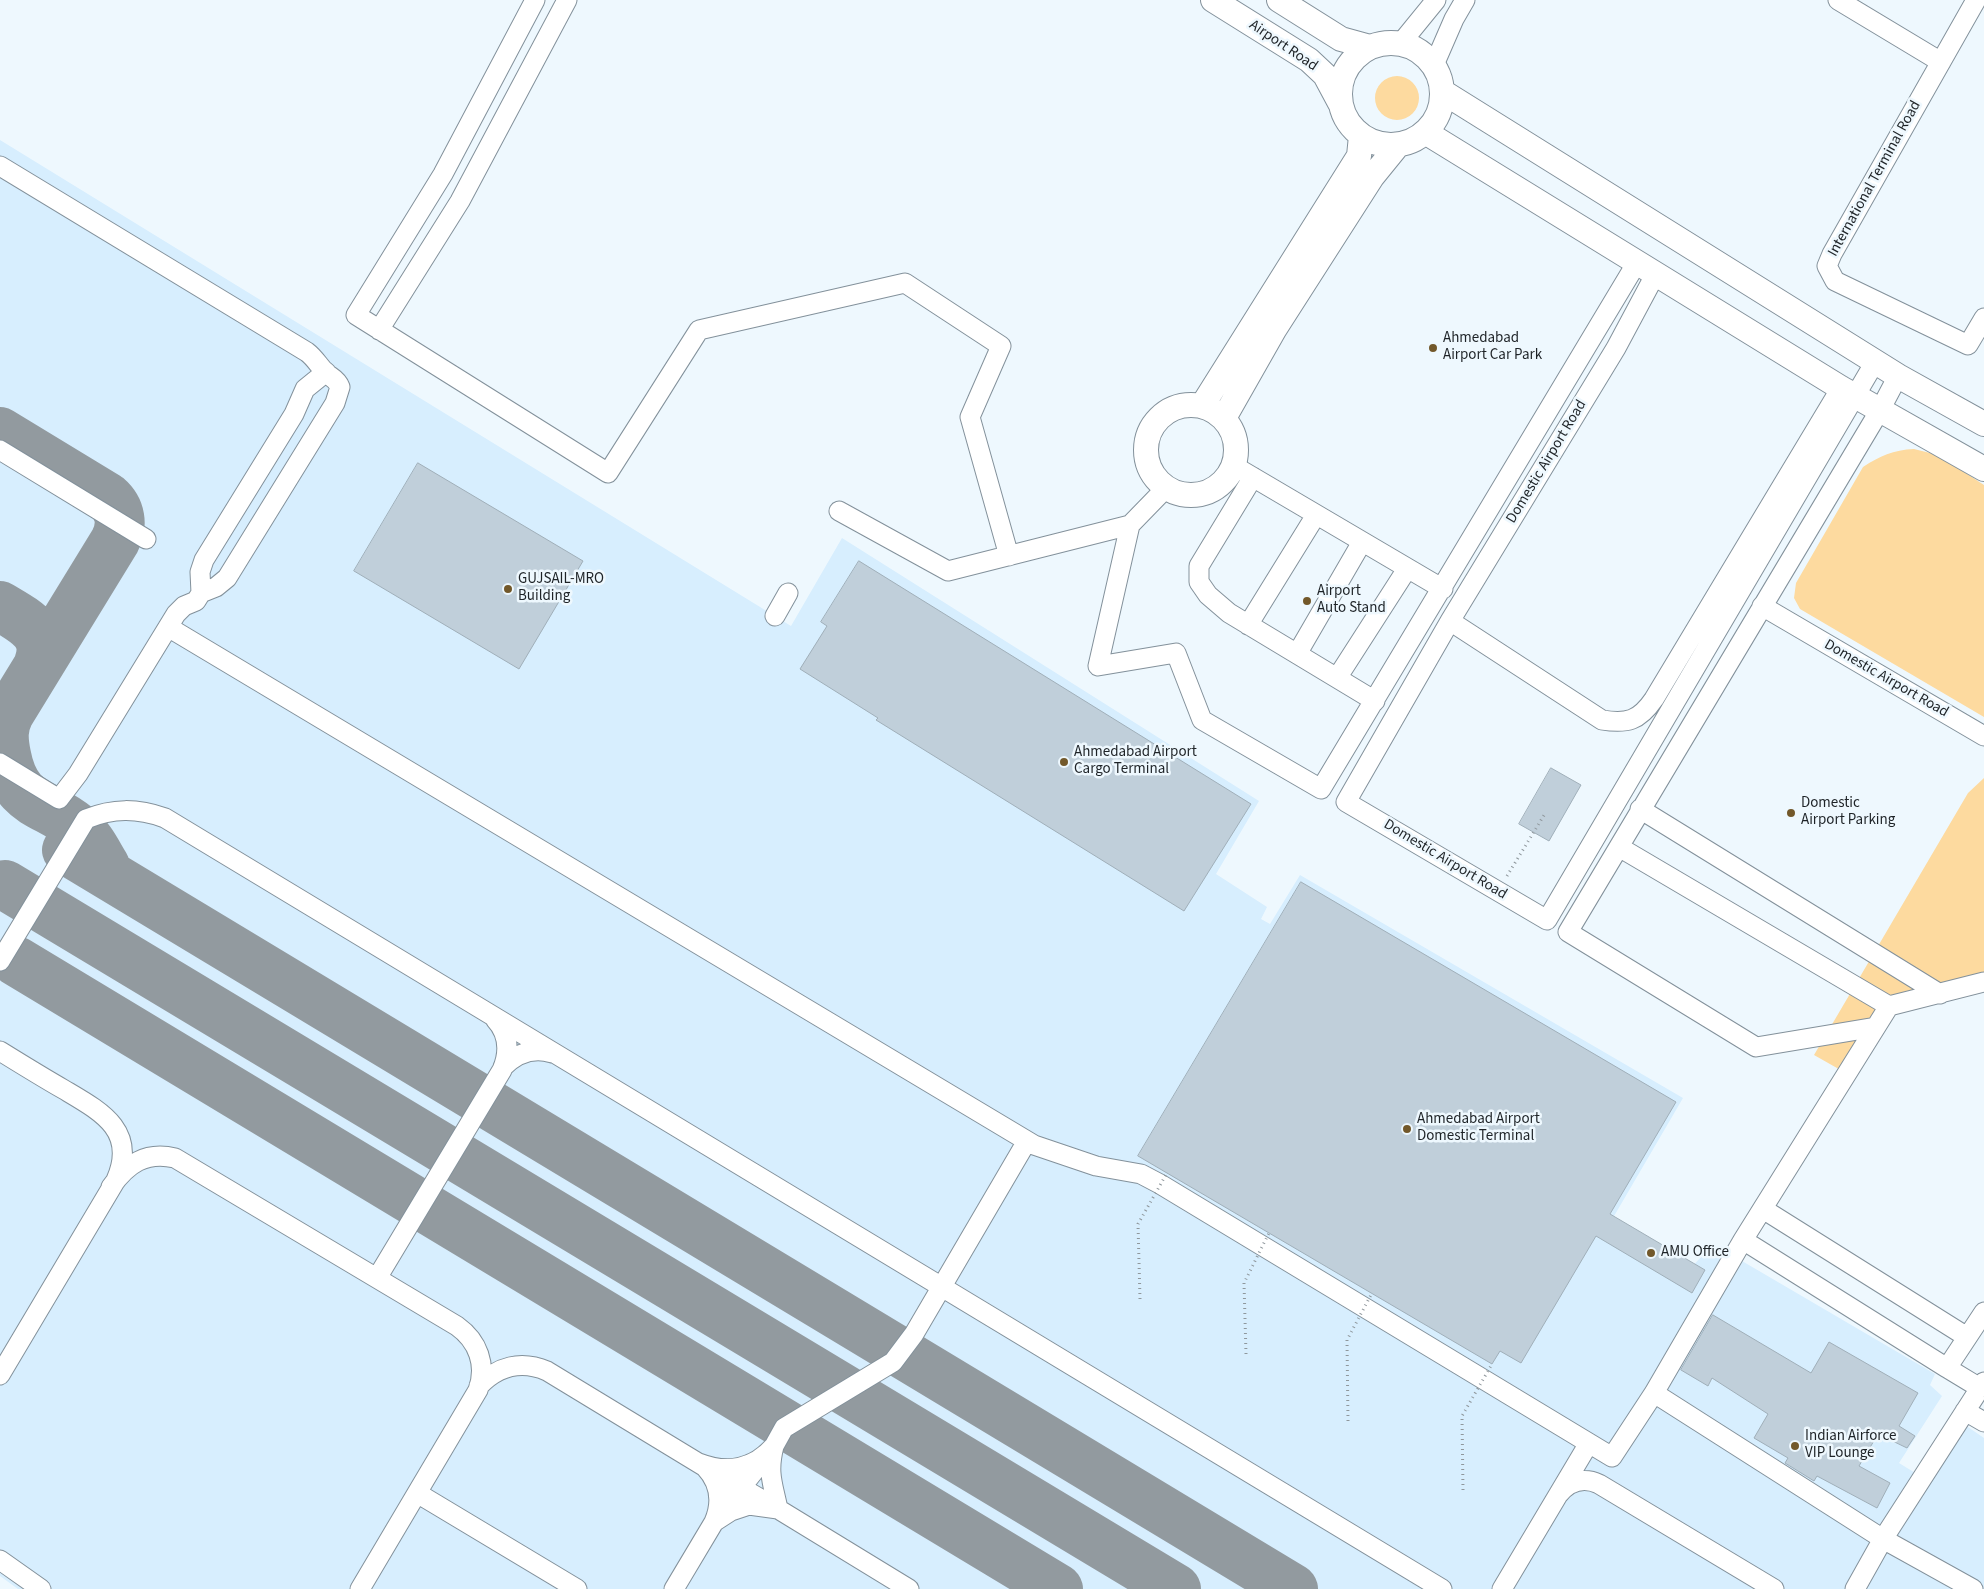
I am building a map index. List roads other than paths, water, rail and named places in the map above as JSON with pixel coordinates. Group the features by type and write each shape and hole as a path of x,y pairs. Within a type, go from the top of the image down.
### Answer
{"main road":[{"name":"Airport Road","path":"1213,0 1309,60 1325,75 1340,103"},
{"path":"1279,0 1341,39 1370,47"},
{"path":"1386,42 1402,43 1414,48 1434,66 1440,78 1443,92 1441,107 1435,121 1426,132 1413,140 1398,145 1373,142 1361,136 1348,122 1340,103 1339,86 1345,70 1356,56 1370,47 1386,42"},
{"path":"1443,92 1898,376 1984,424"},
{"path":"1426,132 1645,269 1848,392 1984,468"},
{"path":"1202,406 1359,156 1361,136"},
{"path":"1224,418 1274,330 1372,177 1398,145"},
{"path":"1188,404 1202,406 1224,418 1232,430 1243,471 1209,492 1187,495 1166,488 1156,478 1147,460 1147,439 1152,426 1162,415 1174,408 1188,404"}],"street":[{"path":"535,0 444,174 356,315 608,473 699,330 905,283 1001,346 970,417 1009,556"},
{"path":"379,330 460,201 567,0"},
{"path":"1402,43 1436,0"},
{"path":"1434,66 1454,19 1465,0"},
{"path":"1838,0 1941,62"},
{"name":"International Terminal Road","path":"1976,0 1837,245 1827,266 1836,281 1976,350 1984,318"},
{"path":"0,166 306,352 320,363 340,387 335,403 227,578 216,587 201,593 196,601 180,610 78,774 59,800 0,763"},
{"path":"1130,525 1098,666 1176,652 1202,720 1321,789 1442,590 1645,269"},
{"name":"Domestic Airport Road","path":"1645,269 1616,348 1450,621 1346,802 1547,920 1835,433 1848,392 1876,362"},
{"path":"201,593 199,578 204,560 294,414 305,389 326,372"},
{"path":"1876,1027 1756,1047 1568,932 1880,410 1898,376"},
{"path":"1450,621 1602,720 1620,723 1634,718 1646,710 1654,699 1848,392"},
{"path":"0,450 146,539"},
{"path":"1375,701 1229,613 1208,595 1199,582 1199,566 1243,471 1442,590"},
{"path":"839,511 948,571 1130,525 1166,488"},
{"path":"1248,625 1316,515"},
{"path":"1297,654 1362,542"},
{"path":"1337,678 1407,569"},
{"path":"775,616 788,593"},
{"name":"Domestic Airport Road","path":"1762,606 1984,736"},
{"path":"168,627 1028,1141 1096,1166 1141,1174 1160,1184 1612,1457 1654,1393 1743,1240 1889,1006"},
{"path":"1640,809 1940,994"},
{"path":"0,961 86,818 112,810 139,810 165,818 1442,1589"},
{"path":"1619,846 1889,1006 1984,982"},
{"path":"377,1278 503,1068 507,1056 508,1042 503,1029 494,1018"},
{"path":"0,1051 100,1111 112,1124 120,1138 122,1156 119,1172 111,1187 0,1375"},
{"path":"503,1068 514,1058 533,1051 546,1052 559,1057"},
{"path":"674,1589 714,1522 774,1446 784,1428 893,1362 914,1334 1028,1141"},
{"path":"111,1187 126,1168 141,1159 157,1156 174,1158 457,1326 469,1337 480,1358 482,1374 479,1386 360,1589"},
{"path":"1763,1209 1968,1337"},
{"path":"1743,1240 1947,1368 1982,1385 1883,1539 1855,1589"},
{"path":"1947,1368 1984,1312"},
{"path":"479,1386 501,1369 520,1365 538,1368 778,1509 908,1589"},
{"path":"1654,1393 1883,1539 1973,1589"},
{"path":"1965,1410 1984,1422"},
{"path":"1502,1588 1590,1443"},
{"path":"699,1463 719,1469 739,1468 759,1460 774,1446"},
{"path":"774,1446 771,1459 770,1481 778,1509"},
{"path":"699,1463 710,1473 717,1486 719,1508 714,1522"},
{"path":"1558,1495 1565,1487 1574,1482 1595,1482 1774,1589"},
{"path":"417,1492 577,1589"},
{"path":"714,1522 740,1507 759,1505 778,1509"},
{"path":"0,1560 41,1589"}],"place":[{"name":"Ahmedabad Airport Car Park","path":"1433,348"},
{"name":"GUJSAIL-MRO Building","path":"508,589"},
{"name":"Airport Auto Stand","path":"1307,601"},
{"name":"Ahmedabad Airport Cargo Terminal","path":"1064,762"},
{"name":"Domestic Airport Parking","path":"1791,813"},
{"name":"Ahmedabad Airport Domestic Terminal","path":"1407,1129"},
{"name":"AMU Office","path":"1651,1253"},
{"name":"Indian Airforce VIP Lounge","path":"1795,1446"}]}
